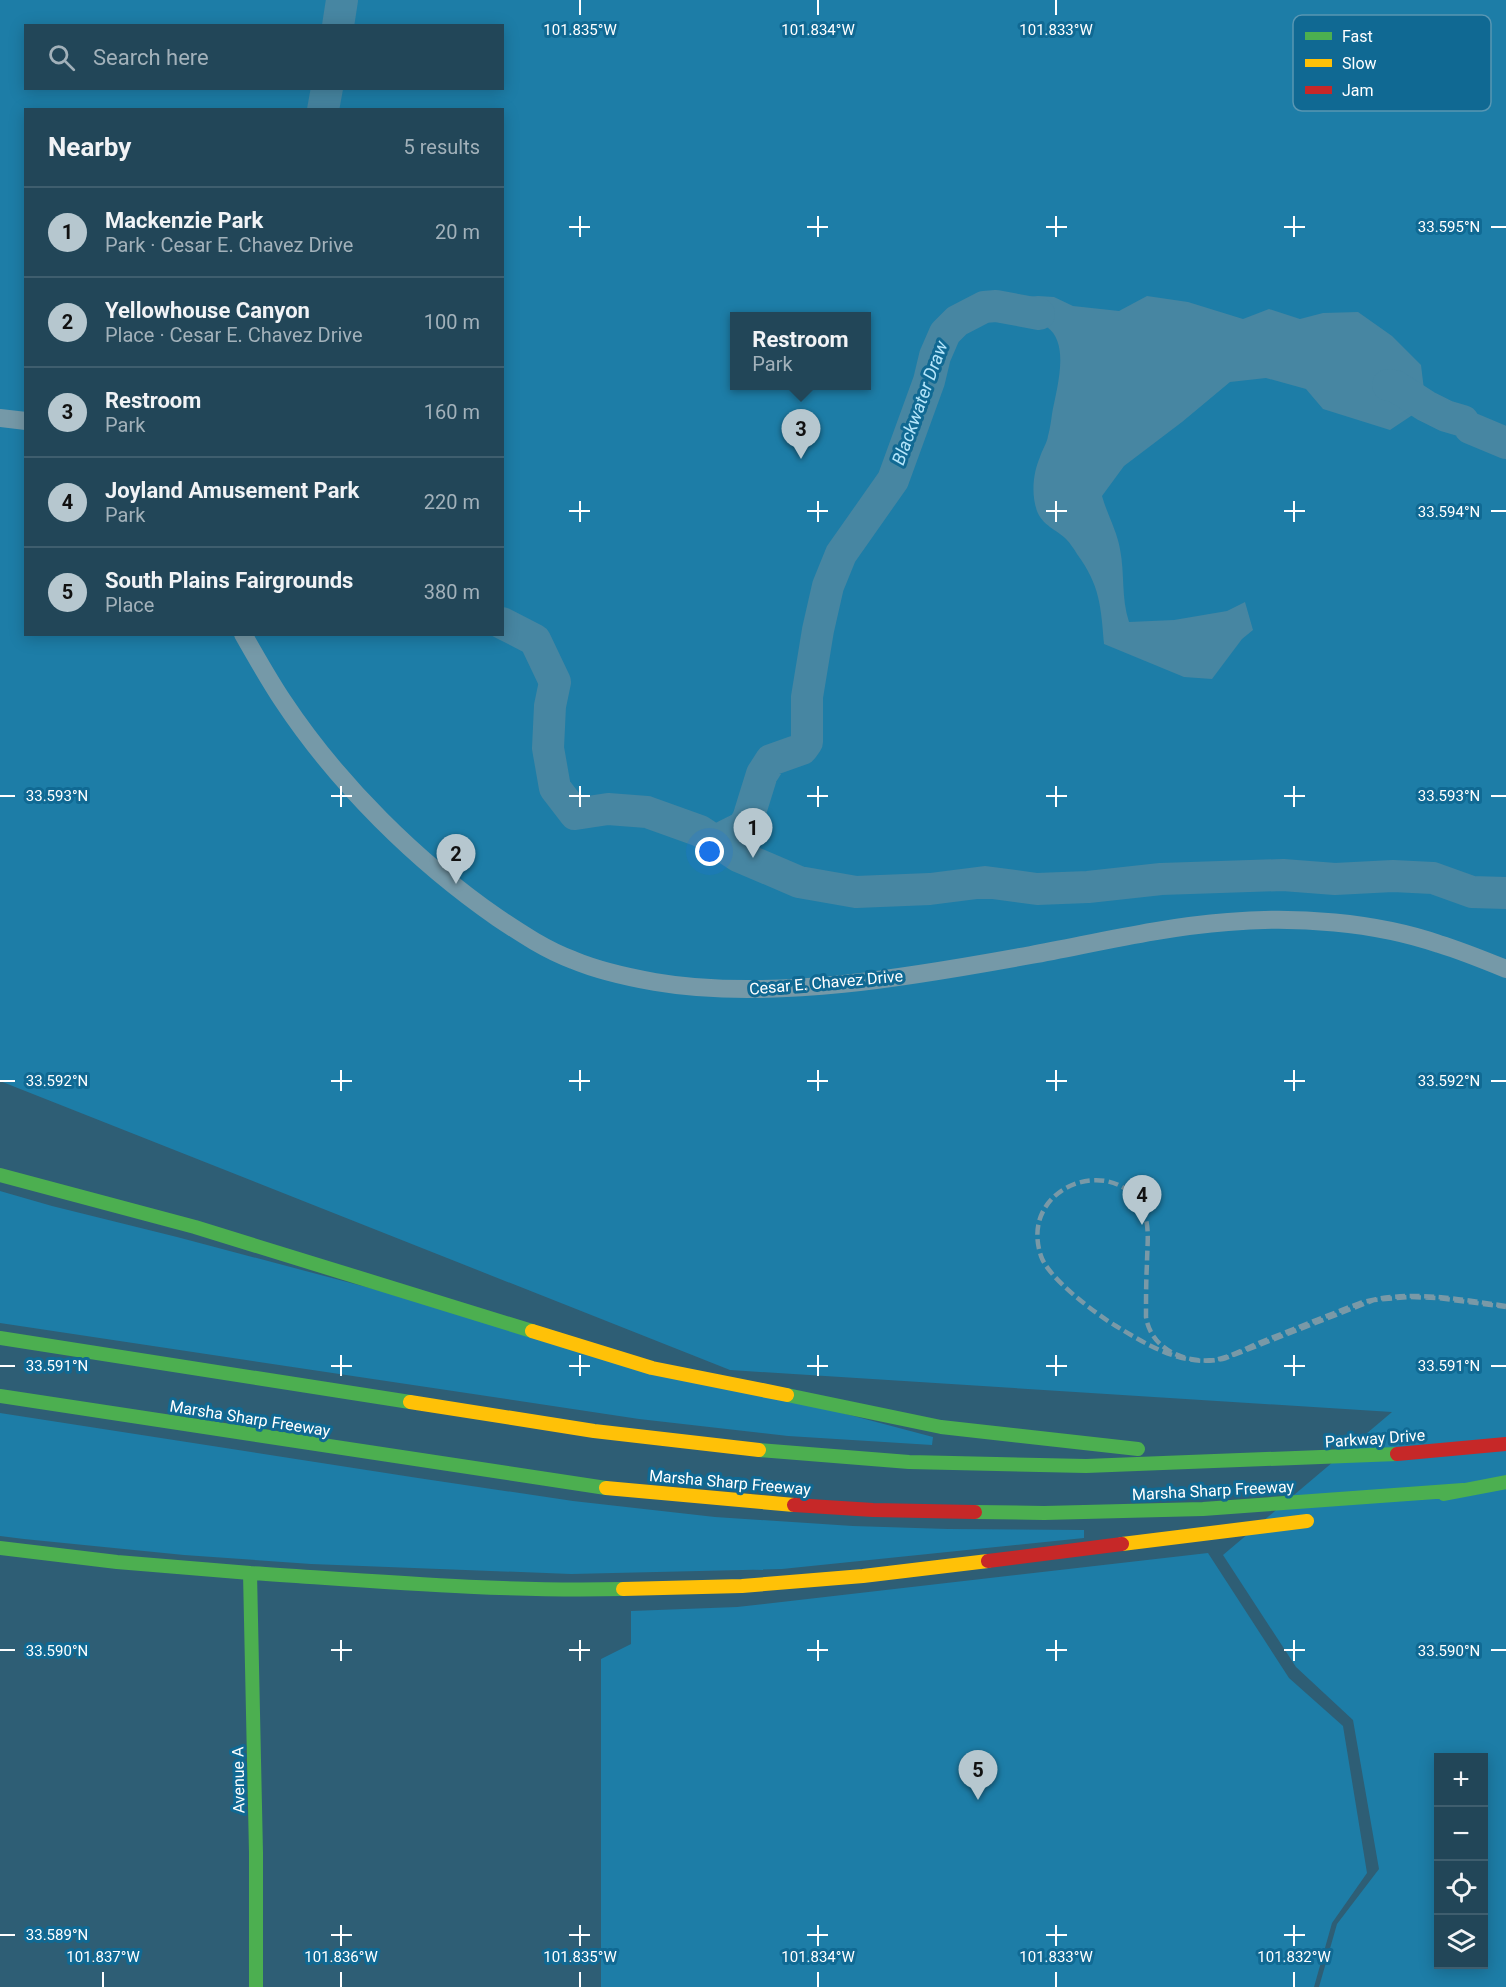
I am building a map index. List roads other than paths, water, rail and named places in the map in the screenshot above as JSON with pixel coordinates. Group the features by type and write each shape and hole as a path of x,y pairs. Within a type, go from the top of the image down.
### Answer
{"main road":[{"path":"0,1175 195,1227 652,1368 941,1427 1246,1461"},
{"name":"Marsha Sharp Freeway","path":"0,1338 594,1431 739,1448 909,1462 1086,1467 1246,1461"},
{"name":"Marsha Sharp Freeway","path":"0,1396 588,1486 804,1506 1044,1514 1203,1509 1463,1490"},
{"name":"Parkway Drive","path":"1246,1461 1381,1456 1506,1444"},
{"path":"1359,1511 1506,1482"},
{"path":"0,1548 117,1562 250,1573 405,1583 584,1590 742,1586 863,1576 1324,1518"},
{"name":"Avenue A","path":"250,1573 256,1853 256,1987"}],"street":[{"path":"0,418 24,421"},
{"name":"Cesar E. Chavez Drive","path":"244,636 284,703 321,752 361,798 433,869 464,894 544,946 572,960 606,972 696,987 737,989 791,987 911,974 1191,926 1266,920 1306,921 1394,932 1437,943 1506,969"}],"waterway":[{"path":"338,24 342,0"},
{"path":"323,108 327,90"},
{"name":"Blackwater Draw","path":"724,847 725,836 743,827 748,819 762,774 771,760 802,749 807,742 807,697 828,586 841,554 893,480 945,333 957,321 984,307 996,306 1039,314"},
{"name":"Blackwater Draw","path":"1388,385 1395,386 1446,416 1463,421"},
{"name":"Blackwater Draw","path":"1470,428 1506,443"},
{"path":"504,624 535,640 555,682 550,706 548,748 555,788 575,814 608,809 647,812 700,831 738,856 799,882 856,892 930,889 985,882 1037,889 1088,887 1161,879 1283,875 1335,879 1393,876 1433,878 1472,892 1506,893"}],"railway":[{"path":"1506,1306 1433,1297 1414,1296 1378,1299 1360,1303 1225,1357 1213,1360 1191,1359 1170,1352 1154,1338 1149,1328 1146,1317 1147,1225 1144,1213 1131,1194 1114,1183 1094,1180 1074,1184 1056,1195 1043,1210 1038,1231 1041,1256 1045,1265 1063,1285 1116,1326 1155,1348 1182,1358 1197,1360 1211,1361 1226,1358 1374,1300 1408,1297 1438,1298 1506,1307"}],"place":[{"name":"Restroom","path":"801,459"},
{"name":"Mackenzie Park","path":"753,858"},
{"name":"Yellowhouse Canyon","path":"456,884"},
{"name":"Joyland Amusement Park","path":"1142,1225"},
{"name":"South Plains Fairgrounds","path":"978,1800"}]}
